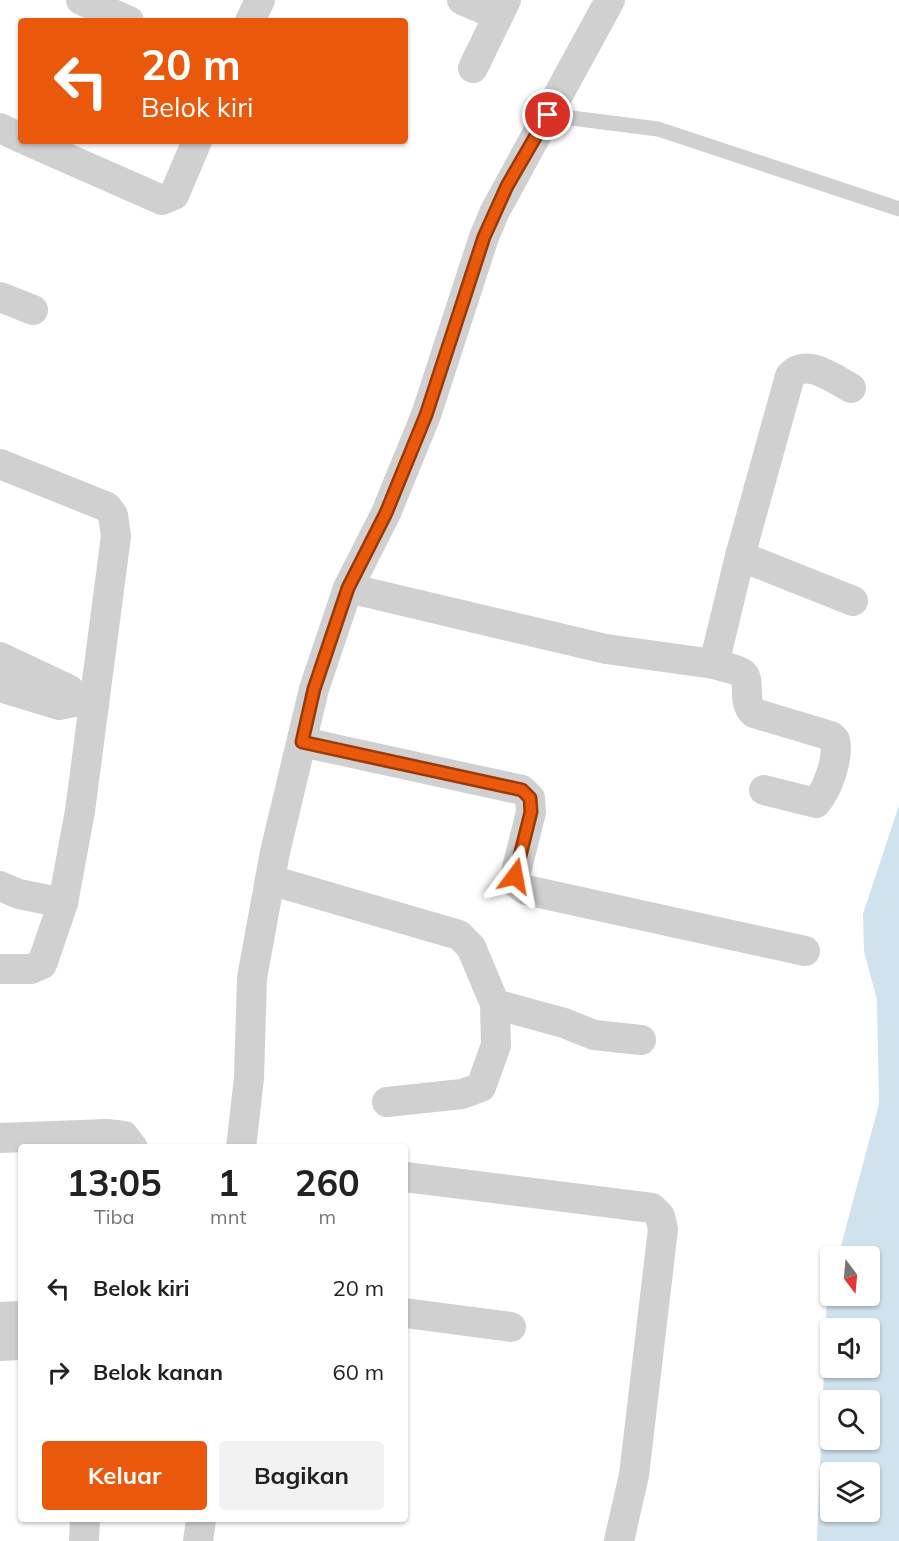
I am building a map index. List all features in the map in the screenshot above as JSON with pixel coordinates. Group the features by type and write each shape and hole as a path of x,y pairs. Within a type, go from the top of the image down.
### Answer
{"street":[{"path":"81,0 122,18"},
{"path":"251,18 260,0"},
{"path":"462,0 502,8 473,68"},
{"path":"241,1144 249,1078 252,978 270,880 314,689 348,588 386,513 426,415 487,228 507,186 610,0"},
{"path":"0,128 18,137"},
{"path":"35,144 155,198 168,199 174,195 196,144"},
{"path":"0,297 33,310"},
{"path":"714,664 740,556 790,376 798,369 814,368 851,388"},
{"path":"0,969 36,968 42,964 63,903 80,811 88,703 115,556 116,536 113,515 107,507 10,468"},
{"path":"740,556 853,601"},
{"path":"348,588 606,649 714,664 744,674 747,678 748,706 754,713 831,736 835,740 836,754 824,790 816,803 764,790"},
{"path":"0,657 68,689 88,703"},
{"path":"0,687 59,705 88,703"},
{"path":"302,742 522,790 530,798 531,812 515,876 516,883 525,890 805,951"},
{"path":"270,880 459,935 471,947 495,1004 496,1045 481,1087 462,1094 387,1102"},
{"path":"0,886 19,894 63,903"},
{"path":"495,1004 564,1023 594,1035 641,1040"},
{"path":"0,1138 107,1134 124,1136 130,1144"},
{"path":"408,1177 652,1208 659,1213 663,1229 637,1452 619,1541"},
{"path":"408,1313 511,1326"},
{"path":"0,1317 18,1316"},
{"path":"0,1346 18,1345"},
{"path":"84,1541 85,1522"},
{"path":"198,1541 201,1522"}],"lane":[{"path":"548,115 658,129 899,209"}],"water":[{"path":"899,805 899,1541 817,1541 820,1468 820,1522 880,1522 880,1462 820,1462 821,1450 880,1450 880,1390 823,1390 824,1378 880,1378 880,1318 826,1318 827,1306 880,1306 880,1246 841,1246 879,1104 877,1000 864,951 863,914"}],"route":[{"path":"515,876 532,807 528,794 522,790 302,742 314,689 348,588 386,513 426,415 484,237 507,186 548,115"}]}
